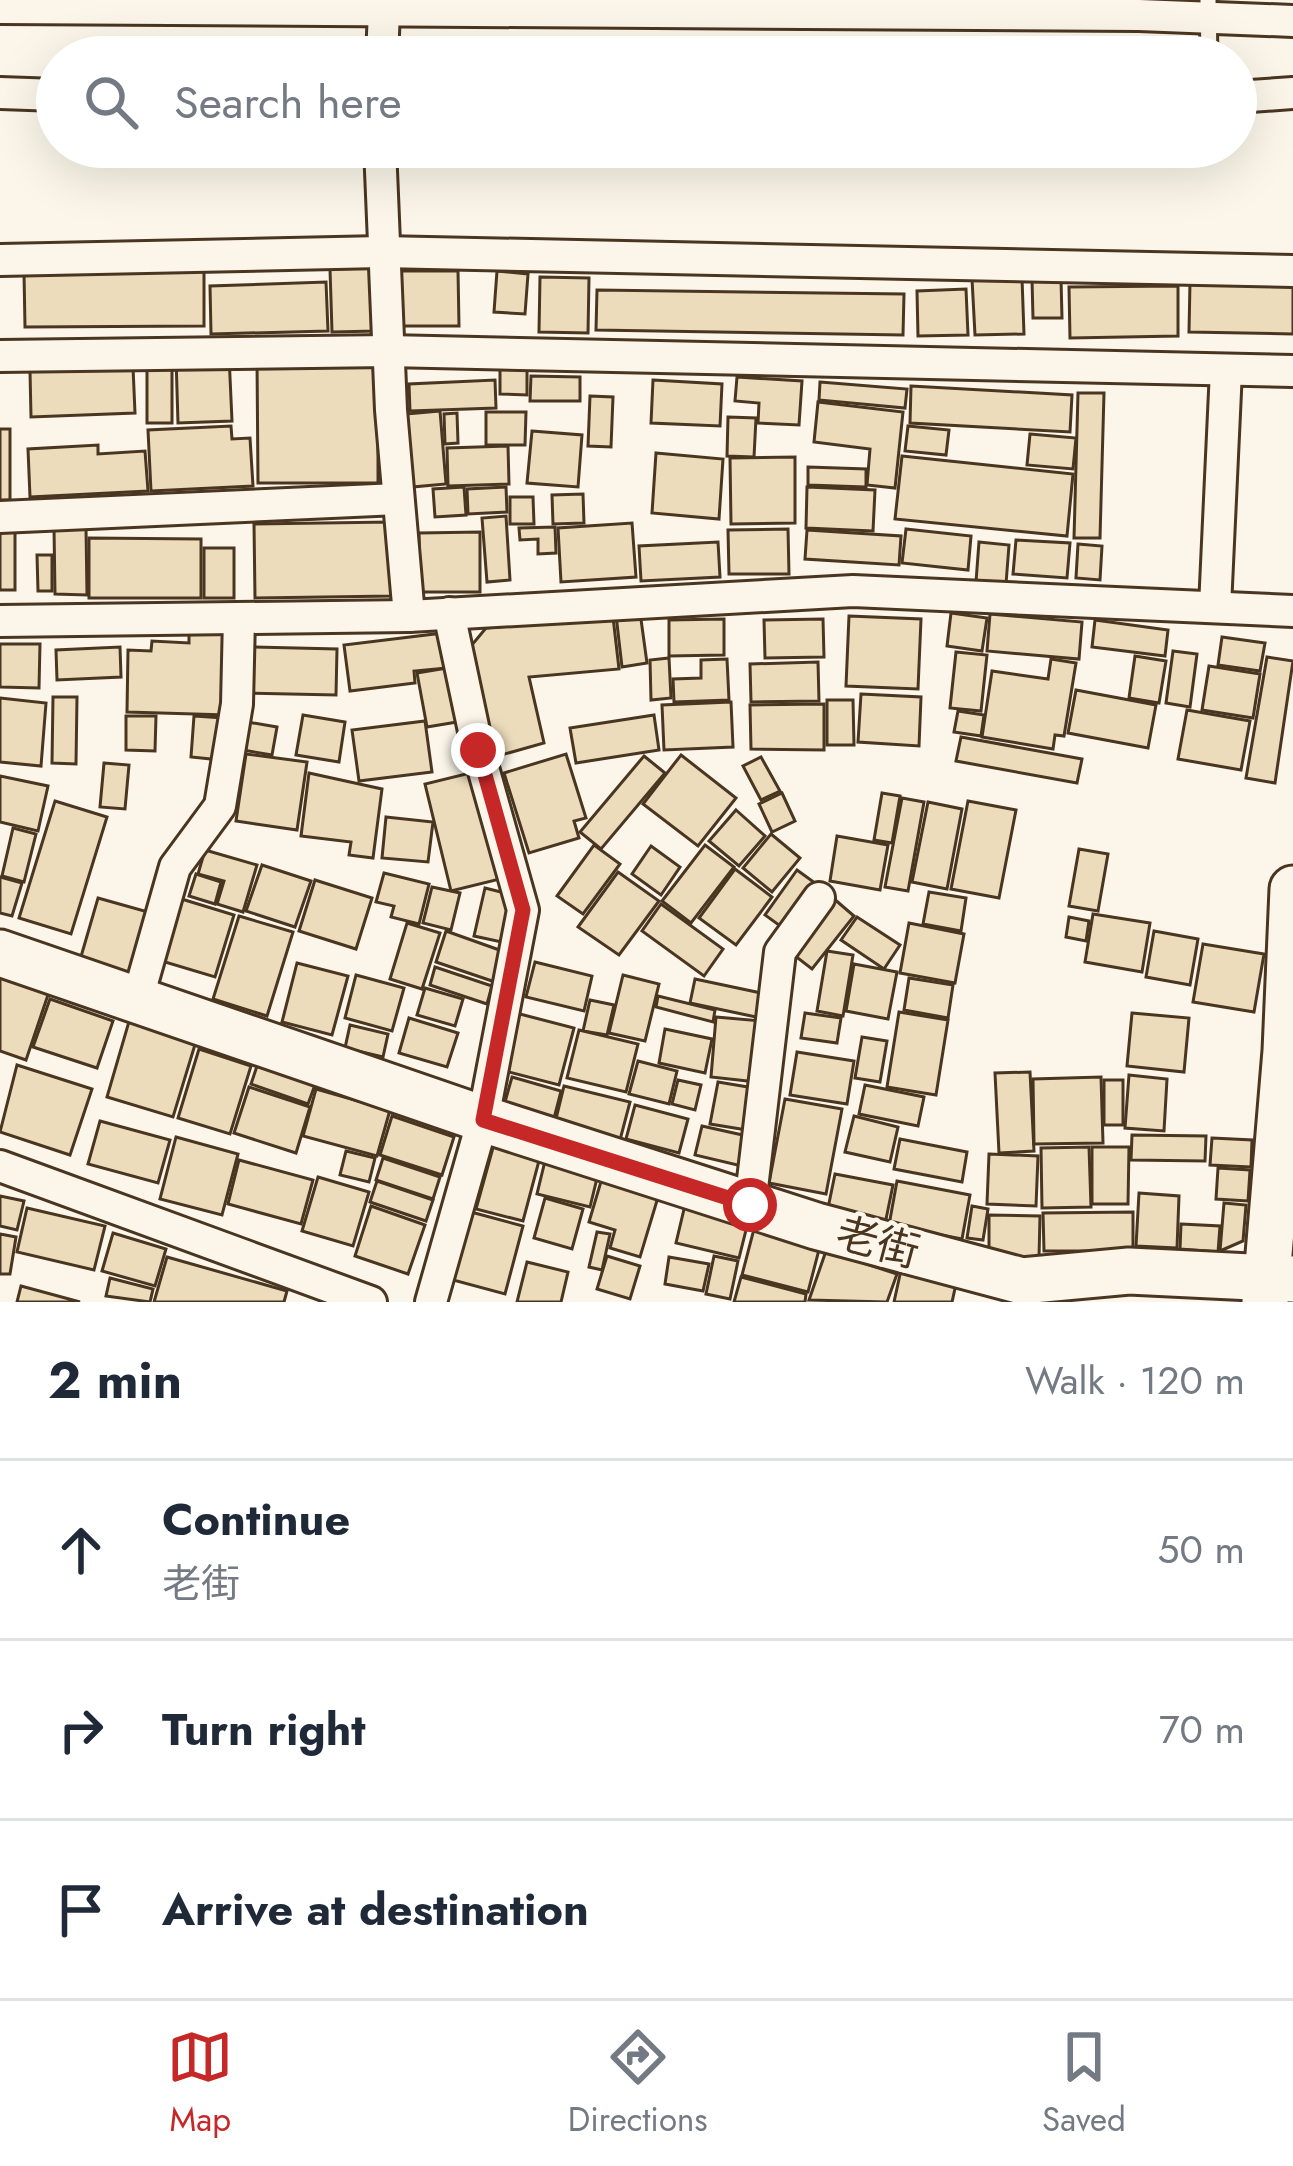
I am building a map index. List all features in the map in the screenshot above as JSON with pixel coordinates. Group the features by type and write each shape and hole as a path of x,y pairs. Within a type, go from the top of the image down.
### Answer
{"street":[{"path":"0,8 1139,15 1208,10 1293,21"},
{"path":"383,36 384,11"},
{"path":"0,94 36,95"},
{"path":"1257,97 1293,94"},
{"path":"380,168 388,351 410,616"},
{"path":"0,260 382,253 1293,271"},
{"path":"0,356 388,351 1293,371"},
{"path":"1215,608 1226,370"},
{"path":"0,517 398,499"},
{"path":"0,620 410,616 853,591 1293,611"},
{"path":"431,1302 483,1120 523,910 478,750 449,613"},
{"path":"137,1001 175,867 220,806 237,704 239,618"},
{"path":"1274,1288 1290,1051 1293,889"},
{"path":"750,1205 780,952 819,898"},
{"name":"老街","path":"0,953 483,1120 750,1205 1022,1281 1129,1271 1274,1288"},
{"path":"0,1166 371,1302"}],"building":[{"path":"374,268 376,331 332,332 330,269"},
{"path":"204,271 204,326 25,327 24,273"},
{"path":"399,271 458,271 459,326 399,326"},
{"path":"497,271 528,274 525,314 494,312"},
{"path":"540,277 589,278 588,333 539,332"},
{"path":"1022,278 1024,334 975,335 972,279"},
{"path":"1032,279 1061,279 1062,318 1033,318"},
{"path":"326,282 328,331 211,334 210,286"},
{"path":"1190,282 1293,284 1293,334 1189,332"},
{"path":"1178,286 1178,336 1070,338 1069,287"},
{"path":"966,289 968,335 918,336 917,291"},
{"path":"597,290 904,294 903,335 596,330"},
{"path":"229,355 232,421 178,423 176,357"},
{"path":"257,359 378,359 378,483 258,483"},
{"path":"147,360 172,360 172,423 147,423"},
{"path":"133,367 135,413 31,417 30,371"},
{"path":"500,368 527,368 527,395 500,394"},
{"path":"531,376 580,377 580,401 530,401"},
{"path":"737,377 802,381 799,425 758,423 759,403 735,401"},
{"path":"495,380 496,408 410,411 409,384"},
{"path":"653,380 722,384 720,426 651,423"},
{"path":"820,382 907,389 905,408 819,400"},
{"path":"911,386 1072,395 1070,432 910,423"},
{"path":"1078,393 1104,393 1100,538 1074,538"},
{"path":"590,396 613,397 611,447 588,446"},
{"path":"818,402 903,412 895,488 867,485 870,449 814,442"},
{"path":"440,411 446,484 412,487 406,414"},
{"path":"486,412 526,412 525,445 486,445"},
{"path":"457,413 458,443 445,444 444,414"},
{"path":"728,417 756,418 754,457 727,456"},
{"path":"231,426 232,439 250,438 253,486 151,491 148,430"},
{"path":"908,426 949,430 946,455 905,451"},
{"path":"0,429 10,429 10,500 0,500"},
{"path":"532,431 582,435 578,487 527,483"},
{"path":"1030,434 1076,438 1073,469 1027,465"},
{"path":"98,445 98,454 145,451 148,491 30,497 28,449"},
{"path":"508,446 509,484 448,486 447,448"},
{"path":"656,453 723,459 719,519 652,513"},
{"path":"902,456 1073,474 1067,536 895,519"},
{"path":"795,457 795,523 731,524 730,458"},
{"path":"808,467 866,469 866,487 808,485"},
{"path":"464,487 466,515 435,517 433,489"},
{"path":"506,487 507,512 468,514 467,489"},
{"path":"807,487 875,490 873,531 806,528"},
{"path":"583,494 584,523 553,524 552,495"},
{"path":"510,497 533,497 534,524 510,524"},
{"path":"506,516 510,580 487,582 482,518"},
{"path":"391,522 392,596 255,598 254,524"},
{"path":"632,523 636,577 561,582 558,528"},
{"path":"555,527 556,553 538,554 538,539 520,540 519,528"},
{"path":"54,528 86,528 87,595 55,594"},
{"path":"788,529 789,574 729,574 728,530"},
{"path":"906,529 971,536 968,570 902,563"},
{"path":"807,530 901,536 899,565 805,559"},
{"path":"0,531 15,531 15,590 0,590"},
{"path":"480,532 480,592 420,592 419,533"},
{"path":"89,538 201,539 201,598 89,598"},
{"path":"1016,540 1070,543 1067,578 1013,574"},
{"path":"718,542 720,577 641,581 639,546"},
{"path":"979,542 1009,545 1006,584 976,582"},
{"path":"1078,544 1102,546 1100,580 1076,578"},
{"path":"204,548 234,548 234,598 204,598"},
{"path":"37,555 52,555 52,591 38,591"},
{"path":"640,612 647,663 622,667 616,615"},
{"path":"951,613 987,618 982,651 947,646"},
{"path":"990,614 1082,622 1079,659 987,651"},
{"path":"849,616 921,619 918,689 846,686"},
{"path":"613,617 619,669 529,677 544,743 494,757 466,652 486,628"},
{"path":"724,619 724,655 669,656 669,620"},
{"path":"823,619 824,657 765,658 764,620"},
{"path":"1095,620 1168,630 1165,656 1092,647"},
{"path":"189,633 230,635 228,715 127,712 128,650 151,651 152,641 189,643"},
{"path":"443,633 447,668 414,671 415,683 350,691 344,645"},
{"path":"1222,637 1265,643 1260,671 1218,665"},
{"path":"0,644 40,644 39,688 0,687"},
{"path":"120,647 121,677 57,680 56,650"},
{"path":"249,647 337,649 336,695 248,693"},
{"path":"1173,651 1197,654 1190,707 1166,703"},
{"path":"956,652 987,655 981,711 950,708"},
{"path":"1135,656 1166,661 1159,703 1129,698"},
{"path":"1267,657 1293,661 1275,783 1246,778"},
{"path":"669,658 671,698 651,700 650,660"},
{"path":"727,659 729,700 674,702 673,679 701,678 701,660"},
{"path":"1051,659 1076,663 1064,736 1055,735 1053,749 982,737 992,671 1048,679"},
{"path":"818,662 819,701 751,702 750,664"},
{"path":"1209,666 1260,674 1253,718 1202,710"},
{"path":"447,668 457,722 427,727 417,673"},
{"path":"1076,690 1156,705 1148,748 1068,733"},
{"path":"861,694 921,697 919,746 858,742"},
{"path":"53,697 77,697 76,764 52,763"},
{"path":"0,698 46,703 41,766 0,762"},
{"path":"827,700 853,700 854,745 827,745"},
{"path":"731,702 733,747 664,750 662,705"},
{"path":"824,704 824,750 751,749 750,705"},
{"path":"1187,710 1250,721 1241,770 1178,759"},
{"path":"958,711 984,715 981,736 954,732"},
{"path":"303,715 345,722 339,762 296,755"},
{"path":"654,715 659,750 576,763 570,728"},
{"path":"126,716 156,716 155,751 126,750"},
{"path":"194,716 224,718 221,760 191,757"},
{"path":"242,721 277,727 272,755 237,749"},
{"path":"425,721 432,772 359,781 352,730"},
{"path":"961,737 1082,759 1077,783 956,761"},
{"path":"246,754 307,762 297,830 236,821"},
{"path":"566,754 586,818 574,821 579,838 529,853 504,773"},
{"path":"681,755 736,798 698,846 643,804"},
{"path":"644,756 665,773 601,849 580,832"},
{"path":"761,757 780,791 761,800 743,766"},
{"path":"104,763 129,765 125,809 100,807"},
{"path":"474,772 500,879 451,891 425,784"},
{"path":"309,773 382,789 373,858 349,855 351,842 301,836"},
{"path":"0,776 48,786 38,831 0,822"},
{"path":"782,793 795,821 772,832 759,804"},
{"path":"882,793 900,796 892,843 874,840"},
{"path":"902,798 924,802 908,891 885,887"},
{"path":"55,801 107,817 71,934 19,918"},
{"path":"968,801 1016,810 999,898 951,889"},
{"path":"928,802 962,809 947,889 912,882"},
{"path":"736,810 765,836 739,866 709,841"},
{"path":"386,817 433,822 428,862 382,858"},
{"path":"13,828 36,834 24,882 2,876"},
{"path":"771,834 800,858 772,892 743,868"},
{"path":"837,836 888,845 880,890 830,881"},
{"path":"594,845 620,864 583,914 557,896"},
{"path":"705,845 734,867 691,923 662,901"},
{"path":"651,846 680,867 661,895 632,874"},
{"path":"1079,849 1108,854 1098,911 1069,906"},
{"path":"205,850 257,865 243,912 217,904 224,881 198,874"},
{"path":"262,865 311,881 295,927 246,911"},
{"path":"735,869 772,897 736,945 699,918"},
{"path":"797,870 815,883 783,928 765,915"},
{"path":"618,872 659,901 619,955 578,927"},
{"path":"384,873 429,884 419,924 391,917 394,906 376,902"},
{"path":"196,874 221,882 215,904 189,896"},
{"path":"0,877 22,883 12,916 0,913"},
{"path":"315,880 372,898 356,949 299,931"},
{"path":"432,887 460,893 451,930 423,923"},
{"path":"485,888 505,893 513,916 511,944 474,936"},
{"path":"929,892 966,898 961,931 923,924"},
{"path":"175,897 234,915 215,977 155,959"},
{"path":"98,898 148,912 130,975 80,960"},
{"path":"833,898 854,916 812,969 790,952"},
{"path":"661,904 723,949 704,976 642,931"},
{"path":"1093,914 1150,923 1142,972 1085,962"},
{"path":"239,916 293,932 267,1016 213,999"},
{"path":"857,917 900,945 884,969 841,940"},
{"path":"1069,917 1089,921 1086,941 1066,937"},
{"path":"407,923 440,933 422,989 390,979"},
{"path":"909,923 964,934 955,983 900,973"},
{"path":"446,931 505,952 495,982 436,962"},
{"path":"1154,931 1198,939 1190,985 1146,977"},
{"path":"1203,944 1264,954 1254,1012 1193,1002"},
{"path":"827,951 853,955 843,1016 817,1011"},
{"path":"535,962 592,976 584,1011 526,997"},
{"path":"297,963 348,976 332,1035 282,1022"},
{"path":"854,964 897,972 888,1019 846,1011"},
{"path":"435,967 492,986 487,1004 430,985"},
{"path":"0,969 51,986 26,1060 0,1051"},
{"path":"356,975 404,988 392,1031 345,1018"},
{"path":"623,975 659,984 645,1041 609,1033"},
{"path":"909,978 953,985 948,1018 904,1010"},
{"path":"695,979 761,993 756,1017 690,1003"},
{"path":"425,988 463,999 455,1026 417,1015"},
{"path":"658,996 715,1010 713,1022 656,1007"},
{"path":"50,999 113,1021 97,1068 33,1047"},
{"path":"590,1000 614,1005 607,1035 583,1031"},
{"path":"899,1012 948,1020 936,1095 887,1087"},
{"path":"516,1013 574,1028 559,1085 501,1070"},
{"path":"805,1013 841,1018 837,1043 801,1038"},
{"path":"1132,1013 1189,1018 1184,1072 1127,1066"},
{"path":"716,1017 762,1021 757,1082 711,1077"},
{"path":"130,1018 197,1038 173,1117 107,1097"},
{"path":"409,1018 458,1033 447,1067 399,1053"},
{"path":"350,1025 388,1034 383,1057 345,1048"},
{"path":"665,1029 712,1039 705,1073 659,1063"},
{"path":"579,1030 638,1044 626,1092 567,1078"},
{"path":"862,1037 887,1041 880,1082 855,1078"},
{"path":"199,1049 251,1066 230,1134 178,1118"},
{"path":"797,1052 854,1061 847,1104 790,1095"},
{"path":"638,1061 677,1071 669,1104 629,1094"},
{"path":"258,1063 316,1082 308,1104 251,1084"},
{"path":"17,1065 92,1089 70,1155 0,1132"},
{"path":"1030,1072 1034,1151 999,1153 995,1073"},
{"path":"1129,1075 1167,1079 1164,1131 1125,1128"},
{"path":"512,1077 561,1091 553,1122 503,1109"},
{"path":"1101,1077 1103,1143 1034,1144 1033,1079"},
{"path":"678,1080 701,1085 695,1110 672,1104"},
{"path":"1104,1080 1123,1080 1123,1125 1104,1125"},
{"path":"718,1082 760,1089 753,1131 710,1124"},
{"path":"865,1085 924,1097 918,1126 859,1114"},
{"path":"564,1086 630,1102 620,1140 555,1123"},
{"path":"249,1087 310,1107 296,1153 234,1133"},
{"path":"316,1089 390,1110 377,1156 303,1136"},
{"path":"785,1099 842,1109 826,1194 769,1183"},
{"path":"635,1105 688,1119 679,1153 626,1139"},
{"path":"392,1116 454,1137 442,1175 380,1155"},
{"path":"854,1116 898,1127 890,1162 845,1152"},
{"path":"100,1121 170,1140 158,1183 88,1164"},
{"path":"702,1126 756,1138 750,1168 695,1155"},
{"path":"1132,1135 1206,1136 1205,1161 1131,1160"},
{"path":"176,1137 238,1154 222,1215 160,1199"},
{"path":"1212,1138 1252,1140 1251,1167 1210,1165"},
{"path":"900,1139 967,1152 962,1182 894,1169"},
{"path":"494,1144 540,1157 523,1221 476,1209"},
{"path":"1089,1147 1091,1207 1042,1208 1041,1148"},
{"path":"1092,1147 1129,1147 1128,1204 1092,1204"},
{"path":"346,1151 375,1158 369,1182 340,1175"},
{"path":"989,1154 1038,1156 1036,1206 987,1204"},
{"path":"383,1158 440,1177 433,1199 376,1180"},
{"path":"239,1160 313,1180 301,1224 228,1204"},
{"path":"545,1161 598,1174 590,1207 537,1194"},
{"path":"1218,1168 1250,1170 1248,1201 1216,1199"},
{"path":"835,1174 893,1185 885,1224 827,1213"},
{"path":"318,1177 369,1192 353,1246 302,1231"},
{"path":"602,1178 659,1194 640,1257 610,1248 615,1230 589,1222"},
{"path":"377,1181 433,1200 426,1221 370,1202"},
{"path":"897,1181 970,1195 962,1239 889,1225"},
{"path":"1139,1193 1179,1196 1177,1248 1136,1246"},
{"path":"0,1196 24,1201 17,1230 0,1226"},
{"path":"545,1198 583,1209 572,1249 534,1238"},
{"path":"1224,1203 1246,1205 1243,1241 1220,1251"},
{"path":"685,1205 748,1222 739,1258 676,1243"},
{"path":"371,1206 425,1225 408,1274 355,1256"},
{"path":"972,1206 988,1209 983,1240 967,1238"},
{"path":"27,1208 105,1226 94,1270 17,1252"},
{"path":"471,1212 523,1226 505,1294 453,1280"},
{"path":"1133,1212 1133,1251 1044,1251 1043,1213"},
{"path":"989,1215 1040,1216 1039,1258 989,1258"},
{"path":"1181,1224 1220,1226 1218,1252 1180,1249"},
{"path":"755,1225 821,1242 808,1292 742,1275"},
{"path":"597,1232 610,1234 602,1270 589,1267"},
{"path":"113,1233 166,1249 155,1286 102,1271"},
{"path":"0,1234 16,1237 10,1274 0,1274"},
{"path":"826,1251 897,1274 887,1302 809,1300"},
{"path":"607,1256 640,1266 630,1299 597,1289"},
{"path":"714,1256 738,1261 730,1299 706,1294"},
{"path":"167,1257 287,1291 284,1302 154,1302"},
{"path":"669,1257 709,1264 703,1291 665,1284"},
{"path":"527,1262 568,1272 561,1302 517,1302"},
{"path":"901,1270 956,1284 952,1302 894,1302"},
{"path":"741,1277 806,1294 805,1302 734,1302"},
{"path":"110,1278 153,1289 150,1302 106,1296"},
{"path":"21,1286 80,1302 17,1302"}],"route":[{"path":"478,750 523,910 483,1120 750,1205"}]}
